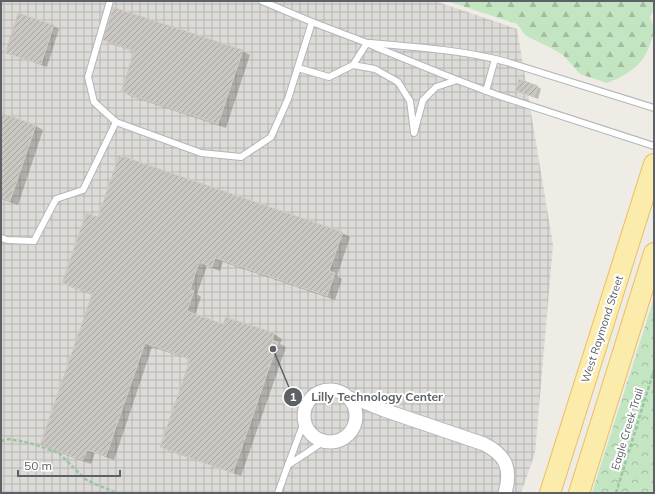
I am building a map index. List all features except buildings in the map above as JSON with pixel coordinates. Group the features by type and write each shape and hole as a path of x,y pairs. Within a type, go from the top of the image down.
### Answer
{"main road":[{"name":"West Raymond Street","path":"550,493 654,164"},
{"path":"578,493 654,253"}],"street":[{"path":"349,398 353,404 356,417 352,430 347,435 340,440 332,442 324,441 317,438 307,429 304,422 306,405 311,398 318,393 325,390 334,390 349,398 493,448 504,460 507,466 508,482 505,493"},
{"path":"356,417 384,410"}],"lane":[{"path":"110,1 88,77 94,102 116,122 201,153 241,157 271,137 288,100 312,22"},
{"path":"262,1 457,80 654,146"},
{"path":"298,68 329,77 353,65 367,43"},
{"path":"367,43 427,48 484,56 654,108"},
{"path":"486,90 496,59"},
{"path":"353,65 375,69 398,82 410,101 414,133 424,100 436,87 457,80"},
{"path":"1,238 7,240 34,241 56,199 83,190 116,122"},
{"path":"278,493 304,422"},
{"path":"288,465 324,441"}],"path":[{"name":"Eagle Creek Trail","path":"616,493 654,370"},
{"path":"1,441 9,439 16,440 59,453 85,479 117,493"}],"shaded area":[{"path":"1,1 435,1 517,29 553,245 535,453 521,493 1,493"}],"green space":[{"path":"447,1 654,1 654,9 650,17 654,31 648,50 640,63 625,75 607,83 580,74 563,55 526,36 517,24"},
{"path":"654,298 654,493 592,493"}],"place":[{"name":"Lilly Technology Center","path":"273,349"}]}
